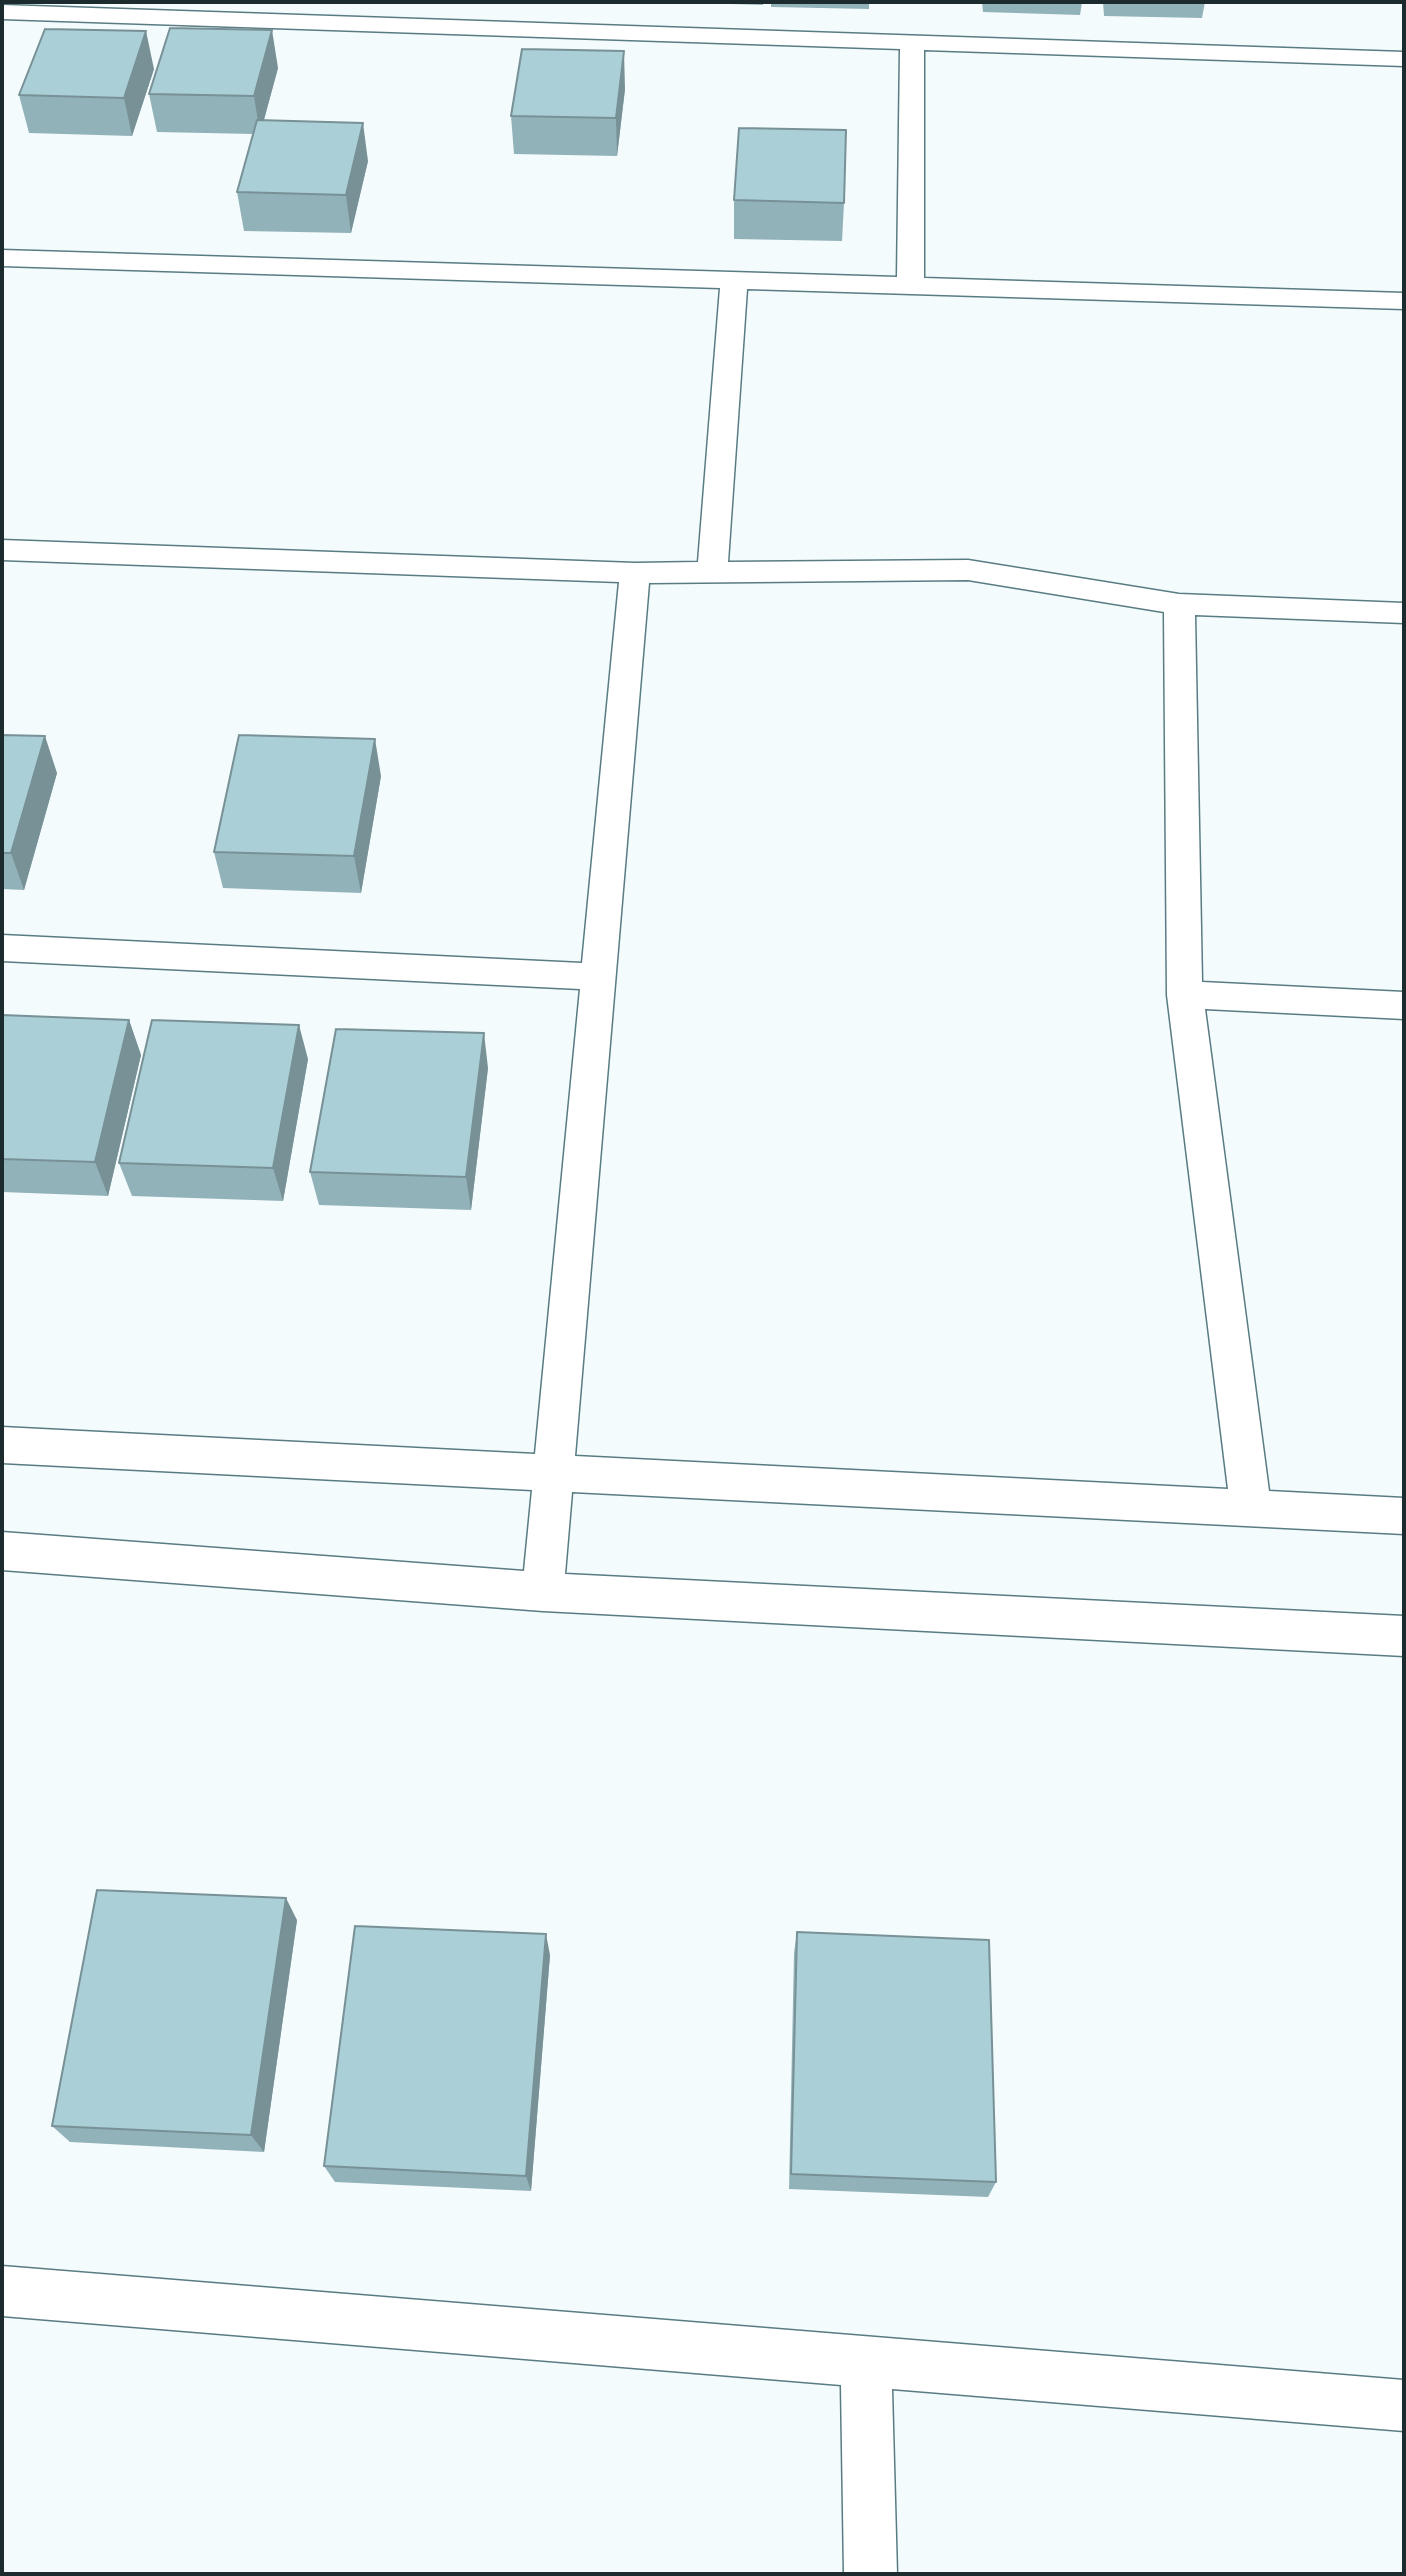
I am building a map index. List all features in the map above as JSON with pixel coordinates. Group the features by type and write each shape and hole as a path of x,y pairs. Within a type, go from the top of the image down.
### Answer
{"street":[{"path":"2,12 545,20 912,42 1404,59"},
{"path":"910,286 912,42"},
{"path":"2,258 1404,301"},
{"path":"712,572 734,281"},
{"path":"2,550 635,573 968,570 1179,604 1404,612"},
{"path":"543,1592 635,573"},
{"path":"1179,604 1185,995 1251,1509"},
{"path":"2,948 597,976"},
{"path":"1185,995 1404,1005"},
{"path":"2,1445 1404,1516"},
{"path":"2,1551 543,1592 1404,1636"},
{"path":"2,2291 1404,2406"},
{"path":"866,2362 870,2574"}],"building":[{"path":"170,28 272,30 254,96 149,94"},
{"path":"45,29 146,31 124,98 19,95"},
{"path":"522,49 624,51 616,118 511,116"},
{"path":"257,120 363,123 346,195 237,192"},
{"path":"739,128 846,130 844,203 734,200"},
{"path":"2,735 45,736 11,853 2,853"},
{"path":"239,735 375,739 354,856 214,852"},
{"path":"2,1015 129,1020 95,1162 2,1159"},
{"path":"152,1020 299,1025 273,1168 119,1163"},
{"path":"336,1029 484,1033 466,1177 310,1172"},
{"path":"97,1890 286,1898 251,2135 52,2126"},
{"path":"355,1926 546,1934 526,2176 324,2166"},
{"path":"797,1932 989,1940 996,2182 791,2174"}]}
